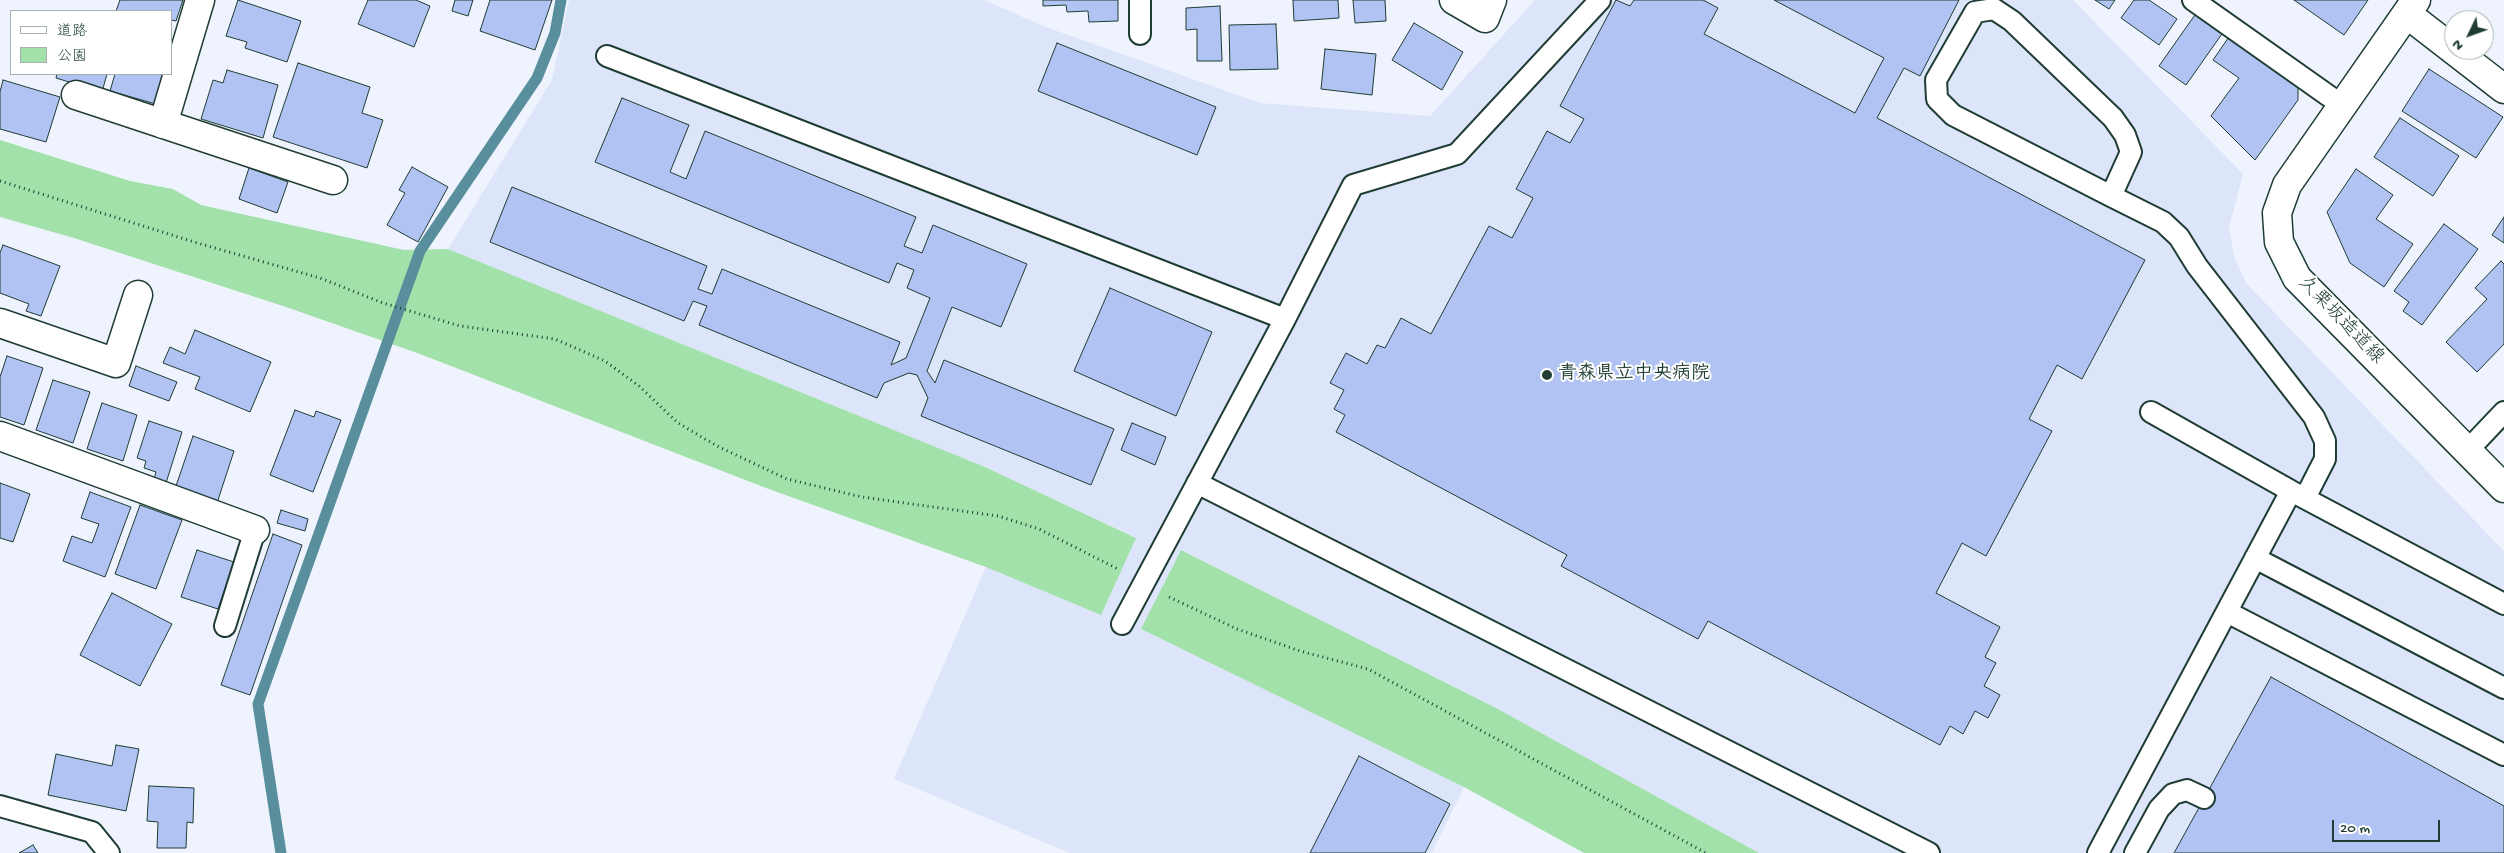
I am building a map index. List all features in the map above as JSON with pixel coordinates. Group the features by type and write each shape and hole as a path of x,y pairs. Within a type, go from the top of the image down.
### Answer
{"street":[{"path":"163,124 200,0"},
{"path":"1454,0 1485,18 1492,0"},
{"path":"2412,7 2504,89"},
{"name":"久栗坂造道線","path":"2412,7 2288,185 2277,213 2279,242 2297,278 2504,488"},
{"path":"76,95 333,180"},
{"path":"0,323 116,363 138,295"},
{"path":"0,436 255,530"}],"lane":[{"path":"1140,0 1140,34"},
{"path":"1122,624 1285,319 1353,185 1457,154 1600,0"},
{"path":"2193,0 2343,106"},
{"path":"2098,853 2255,558 2298,494 2325,459 2325,441 2314,418 2198,266 2179,237 2163,222 2110,196 1953,115 1937,99 1936,80 1975,12 1996,4 2113,118 2125,135 2131,152 2110,196"},
{"path":"607,56 1285,319"},
{"path":"2150,412 2298,494 2504,604"},
{"path":"2467,451 2504,412"},
{"path":"1197,482 1929,853"},
{"path":"225,626 255,530"},
{"path":"2255,558 2504,688"},
{"path":"2227,612 2504,755"},
{"path":"2135,853 2159,809 2173,794 2188,790 2204,798"},
{"path":"0,806 92,832 109,853"}],"path":[{"path":"0,181 194,242 320,278 383,303 460,326 555,339 605,361 639,386 678,423 717,446 787,479 862,497 998,516 1039,529 1237,629 1300,651 1368,670 1706,853"}],"shaded area":[{"name":"青森県立中央病院","path":"569,0 984,0 1043,26 1260,103 1430,116 1535,0 2073,0 2243,174 2229,227 2234,257 2246,283 2504,551 2504,853 1759,853 1496,708 1182,550 1141,629 1464,787 1432,853 1070,853 894,779 986,567 1101,615 1135,537 985,467 448,249 552,80"}],"green space":[{"path":"0,140 130,181 173,189 201,205 404,250 448,249 985,467 1136,538 1101,615 986,567 766,488 420,354 289,308 74,238 0,217"},
{"path":"1181,550 1496,708 1759,853 1584,853 1464,787 1141,629"}],"building":[{"path":"120,0 183,0 176,21 172,20 172,10 116,10"},
{"path":"238,0 301,21 287,62 245,48 247,42 226,36"},
{"path":"368,0 416,0 430,6 414,47 358,24"},
{"path":"455,0 473,0 468,16 452,11"},
{"path":"490,0 552,0 535,50 480,31"},
{"path":"1043,0 1118,0 1118,21 1089,22 1088,11 1067,12 1066,5 1043,6"},
{"path":"1293,0 1338,0 1339,18 1294,21"},
{"path":"1353,0 1385,0 1386,21 1355,23"},
{"path":"1616,0 1630,6 1634,0 1703,0 1718,8 1704,34 1855,113 1884,58 1774,0 1959,0 1920,76 1904,68 1877,118 2145,260 2082,379 2057,365 2029,419 2052,431 1986,556 1962,543 1936,593 2000,627 1985,657 1996,663 1984,686 2000,695 1988,718 1975,711 1963,734 1950,726 1940,745 1708,621 1698,639 1561,566 1567,555 1336,432 1345,415 1334,409 1344,390 1330,383 1346,353 1367,364 1377,345 1385,348 1401,318 1431,334 1489,226 1512,238 1533,198 1516,189 1547,131 1570,143 1584,119 1560,106"},
{"path":"2095,0 2115,0 2109,9"},
{"path":"2134,0 2149,0 2177,19 2159,45 2121,18"},
{"path":"2294,0 2368,0 2344,35"},
{"path":"1220,6 1222,61 1197,61 1197,29 1186,30 1186,8"},
{"path":"2197,12 2224,31 2186,85 2159,66"},
{"path":"1414,23 1463,52 1442,90 1392,60"},
{"path":"1276,24 1278,69 1230,70 1229,25"},
{"path":"2231,34 2298,82 2298,100 2255,160 2211,116 2239,78 2213,60"},
{"path":"1057,43 1216,107 1197,155 1038,91"},
{"path":"1325,49 1376,54 1372,95 1321,89"},
{"path":"298,63 370,87 362,113 383,120 367,168 273,137"},
{"path":"2429,69 2503,117 2476,158 2402,111"},
{"path":"227,70 278,85 263,138 201,119 213,80 223,83"},
{"path":"57,75 107,75 102,92 56,78"},
{"path":"115,75 165,75 156,104 110,91"},
{"path":"3,80 60,97 46,142 0,129 0,92"},
{"path":"622,98 689,125 670,172 686,179 705,131 916,217 904,246 922,253 933,225 1027,264 1001,327 952,307 927,371 935,383 944,360 1114,429 1091,485 921,416 928,398 917,375 909,373 884,383 877,398 699,325 707,306 693,301 684,321 490,242 512,187 707,266 698,289 712,294 722,269 900,342 891,365 906,358 930,298 907,288 914,270 897,263 889,283 595,162"},
{"path":"2400,118 2459,156 2433,196 2374,157"},
{"path":"412,167 448,187 418,242 387,225 405,193 399,190"},
{"path":"249,168 288,182 277,213 239,199"},
{"path":"2356,169 2393,195 2376,219 2413,244 2384,287 2350,263 2327,212"},
{"path":"2504,217 2504,243 2492,235"},
{"path":"2444,224 2478,249 2422,325 2403,311 2409,302 2394,291"},
{"path":"3,245 60,266 41,316 26,311 29,304 0,293 0,253"},
{"path":"2501,261 2504,264 2504,344 2477,372 2446,342 2487,299 2475,288"},
{"path":"1110,288 1212,332 1176,416 1074,371"},
{"path":"195,330 271,362 250,412 195,389 200,377 163,363 170,347 185,354"},
{"path":"7,356 43,368 24,425 0,417 0,377"},
{"path":"136,366 177,382 169,401 129,386"},
{"path":"53,380 90,392 73,443 36,430"},
{"path":"102,403 137,415 123,461 87,449"},
{"path":"295,410 314,417 316,411 341,420 313,492 270,475"},
{"path":"149,421 182,432 166,483 154,479 156,472 144,468 146,461 137,458"},
{"path":"1132,423 1166,437 1155,465 1121,450"},
{"path":"193,436 234,451 217,503 175,489"},
{"path":"0,483 30,494 13,542 0,538"},
{"path":"90,492 131,507 105,577 63,561 72,536 92,543 99,524 81,518"},
{"path":"140,505 182,520 156,589 115,574"},
{"path":"281,510 308,519 305,531 277,523"},
{"path":"273,534 302,545 250,695 221,685"},
{"path":"197,550 234,562 218,609 181,597"},
{"path":"112,593 172,624 140,686 80,655"},
{"path":"2271,677 2504,806 2504,853 2174,853"},
{"path":"116,745 139,749 126,811 48,795 56,754 112,766"},
{"path":"1359,756 1450,804 1425,853 1310,853"},
{"path":"149,786 194,788 193,823 187,822 186,848 157,848 158,822 147,821"},
{"path":"33,845 38,853 19,853"}],"waterway":[{"path":"281,853 258,704 420,251 537,78 555,33 561,0"}],"place":[{"name":"青森県立中央病院","path":"1547,375"}]}
